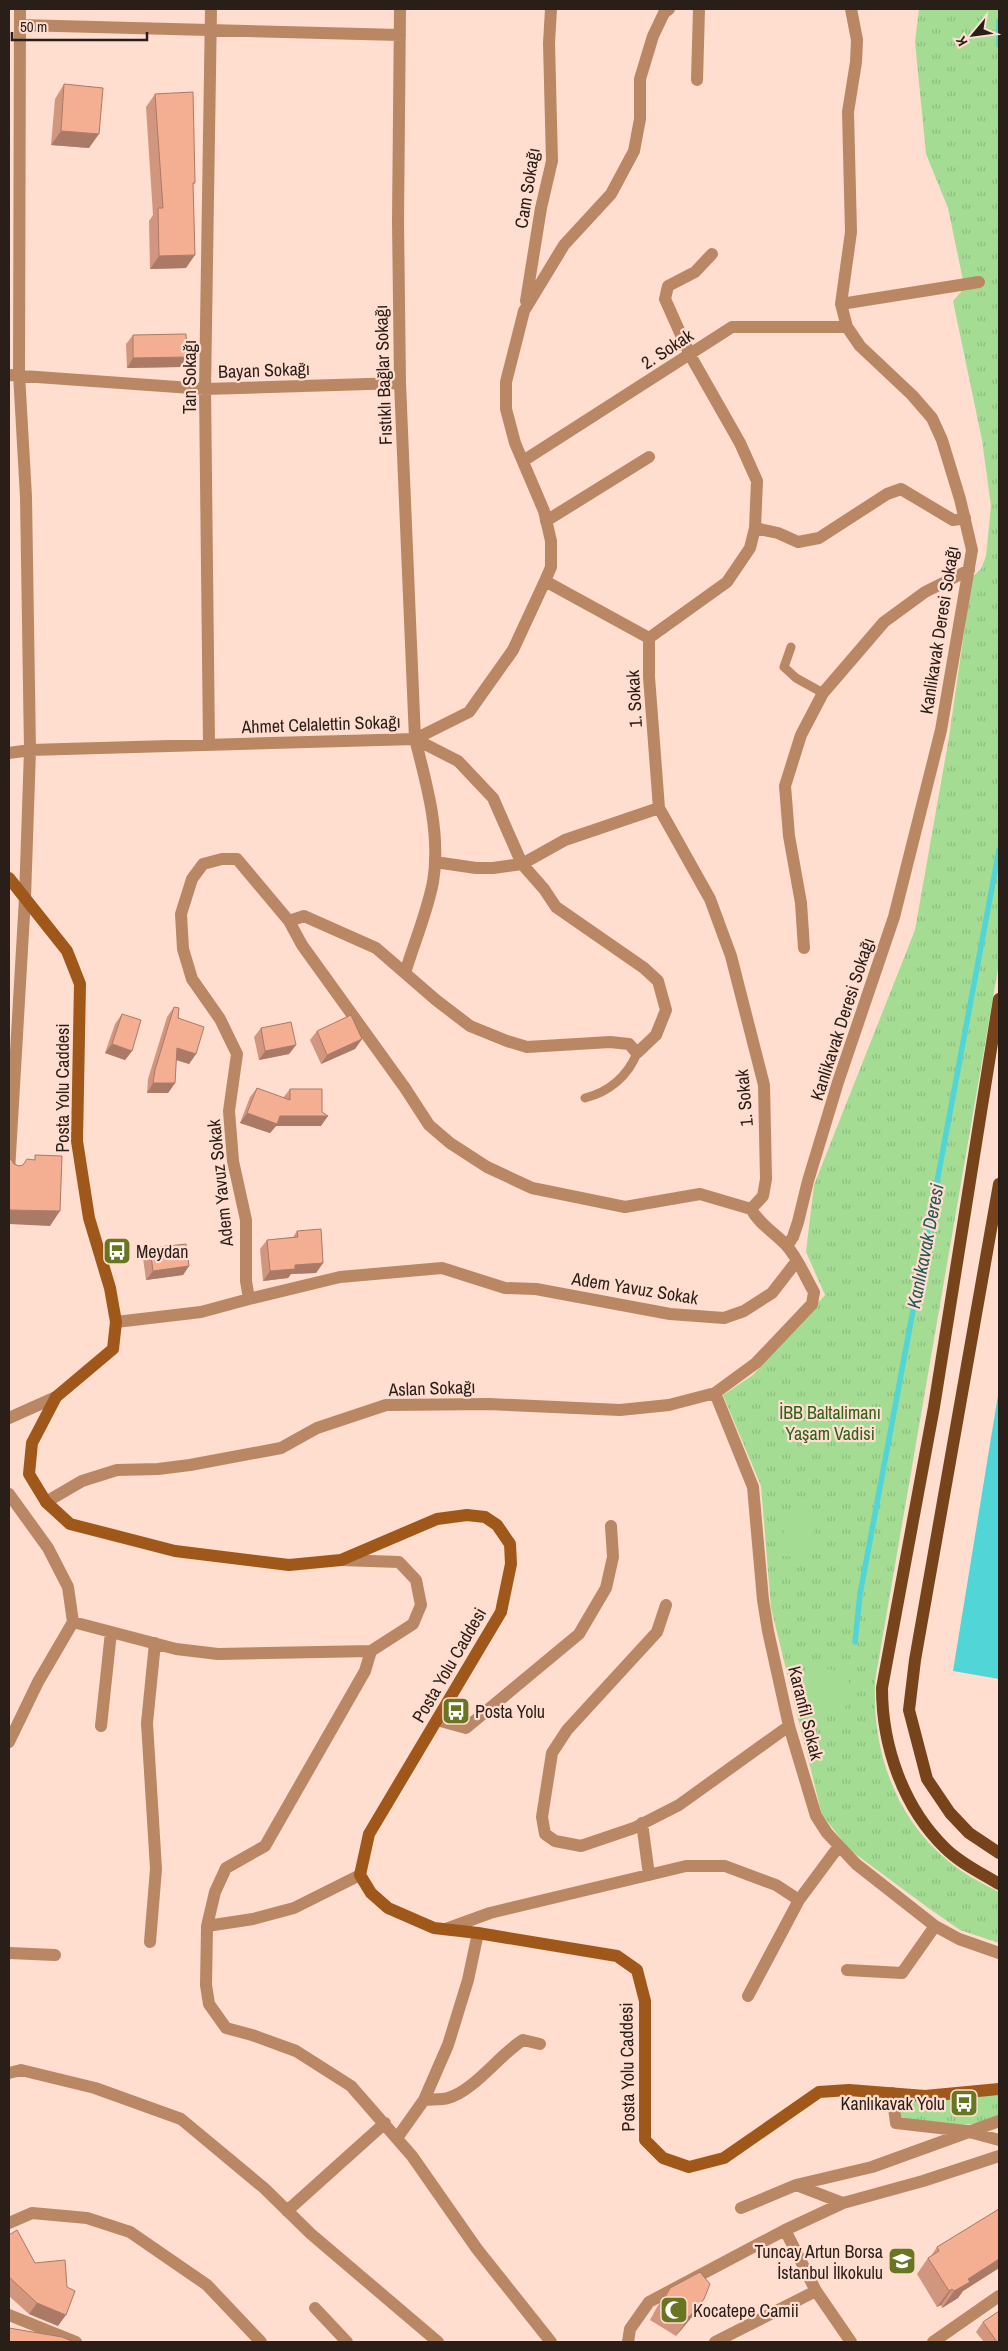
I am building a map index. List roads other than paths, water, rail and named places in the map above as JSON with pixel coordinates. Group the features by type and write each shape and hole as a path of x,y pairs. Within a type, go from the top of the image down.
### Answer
{"main road":[{"path":"999,999 935,1398 882,1688 882,1716 903,1792 924,1824 945,1848 999,1884"},
{"path":"999,1184 915,1660 909,1710 927,1779 950,1813 969,1833 999,1853"}],"street":[{"path":"9,1172 30,750 26,497 14,374 15,46 20,25 20,9"},
{"name":"Tan Sokağı","path":"208,745 206,389 211,9"},
{"name":"Fıstıklı Bağlar Sokağı","path":"400,9 398,221 400,384 415,739 427,785 434,827 435,862 423,916 405,973"},
{"name":"Cam Sokağı","path":"524,311 541,208 552,161 549,43 551,9"},
{"path":"415,739 469,712 513,650 552,568 551,541 546,521 515,442 506,409 506,382 524,311 564,245 611,194 634,151 640,119 640,79 653,36 664,12 669,9"},
{"path":"697,80 699,9"},
{"name":"Kanlikavak Deresi Sokağı","path":"787,1246 793,1237 798,1222 808,1180 838,1082 894,917 941,730 972,550 965,518 942,440 932,418 912,395 860,346 847,327 841,304 851,232 848,112 856,62 857,40 851,9"},
{"path":"20,25 400,35"},
{"path":"545,581 649,638 727,582 750,548 755,528 757,481 740,443 690,355 665,299 668,286 694,272 712,254"},
{"path":"841,304 979,282"},
{"name":"2. Sokak","path":"523,461 732,327 847,327"},
{"name":"Bayan Sokağı","path":"14,374 206,389 400,384"},
{"path":"546,521 649,457"},
{"path":"755,528 778,533 798,542 820,538 887,494 901,490 952,520 965,518"},
{"path":"804,948 801,903 789,836 786,786 801,735 824,693 884,622 925,592 969,570"},
{"name":"1. Sokak","path":"649,638 649,677 659,808 710,899 731,956 745,1016 756,1046 764,1085 766,1179 763,1196 751,1209"},
{"name":"Ahmet Celalettin Sokağı","path":"9,753 30,750 415,739 458,761 493,798 522,864 544,889 556,907 644,968 658,981 666,1010 656,1035 637,1053"},
{"path":"435,862 493,868 522,864 565,840 659,808"},
{"name":"Adem Yavuz Sokak","path":"751,1209 700,1194 625,1208 532,1188 487,1168 450,1143 429,1125 405,1088 302,945 289,921 237,859 222,859 203,864 192,879 181,914 183,949 192,979 220,1019 238,1054 229,1111 233,1161 246,1220 246,1281 249,1299 340,1277 442,1268 505,1288 536,1289 670,1314 724,1318 744,1311 772,1293 796,1262"},
{"name":"Posta Yolu Caddesi","path":"9,878 67,951 80,984 77,1141 90,1218 110,1288 116,1322 113,1349 56,1397 32,1443 29,1474 46,1502 70,1524 175,1551 289,1565 342,1560 437,1519 467,1515 485,1517 497,1526 510,1544 512,1564 501,1612 369,1834 360,1875 371,1893 388,1908 434,1928 478,1932 617,1956 637,1970 646,2001 645,2140 663,2158 689,2166 724,2158 819,2092 849,2090 925,2096 999,2088"},
{"path":"289,921 304,916 376,948 470,1026 507,1041 526,1047 610,1042 629,1044 637,1053"},
{"path":"715,1393 756,1363 812,1304 814,1292 787,1246 758,1220 751,1209"},
{"path":"116,1322 201,1312 249,1299"},
{"name":"Aslan Sokağı","path":"46,1502 82,1481 117,1470 158,1469 190,1465 281,1448 317,1428 386,1405 490,1404 620,1410 660,1407 715,1393"},
{"name":"Karanfil Sokak","path":"715,1393 753,1487 763,1600 789,1726 816,1816 838,1846 856,1864 935,1926 960,1939 999,1953"},
{"path":"9,1418 56,1397"},
{"path":"9,1494 48,1548 68,1587 72,1622 43,1674 9,1742"},
{"path":"437,1720 466,1728 579,1634 606,1588 613,1557 611,1526"},
{"path":"72,1622 155,1643 218,1654 371,1651 413,1624 421,1605 416,1580 399,1562 342,1560"},
{"path":"666,1605 657,1632 567,1730 552,1753 542,1817 545,1834 555,1841 581,1846 642,1823 679,1805 789,1726"},
{"path":"102,1726 111,1632"},
{"path":"150,1942 156,1869 147,1723 155,1643"},
{"path":"371,1651 365,1671 265,1846 226,1868 214,1892 207,1926 206,1985 208,2004 226,2028 252,2034 296,2051 351,2086 397,2138 478,2249 552,2342"},
{"path":"642,1823 649,1875"},
{"path":"748,1996 799,1900 838,1846"},
{"path":"446,1929 490,1913 686,1866 725,1866 776,1885 799,1900"},
{"path":"207,1926 294,1908 360,1875"},
{"path":"848,1970 902,1973 935,1926"},
{"path":"397,2138 424,2100 448,2045 468,1980 478,1932"},
{"path":"9,1953 55,1955"},
{"path":"424,2100 449,2098 460,2092 523,2040 540,2044"},
{"path":"9,2073 21,2070 95,2088 181,2119 264,2188 311,2234 438,2342"},
{"path":"892,2094 896,2123 966,2132 999,2140"},
{"path":"741,2208 796,2185 872,2167 999,2121"},
{"path":"287,2211 385,2123"},
{"path":"628,2342 630,2328 649,2302 785,2230 843,2203 923,2182 999,2156"},
{"path":"796,2185 843,2203"},
{"path":"9,2223 32,2213 87,2218 130,2232 207,2285 261,2342"},
{"path":"785,2230 816,2291 851,2342"},
{"path":"715,2342 816,2291"},
{"path":"933,2342 999,2296"},
{"path":"315,2308 347,2342"},
{"path":"9,2315 76,2342"}],"lane":[{"path":"791,647 784,668 796,678 824,693"},
{"path":"585,1098 615,1084 631,1067 637,1053"}],"water":[{"path":"999,1389 999,1679 953,1671"}],"waterway":[{"name":"Kanlıkavak Deresi","path":"999,21 999,45"},
{"name":"Kanlıkavak Deresi","path":"855,1642 860,1594 999,850"}],"place":[{"name":"Meydan","path":"117,1251"},
{"name":"Posta Yolu","path":"456,1711"},
{"name":"Kanlıkavak Yolu","path":"964,2103"},
{"name":"Tuncay Artun Borsa İstanbul İlkokulu","path":"902,2261"},
{"name":"Kocatepe Camii","path":"674,2310"}],"park label":[{"name":"İBB Baltalimanı Yaşam Vadisi","path":"830,1422"}]}
